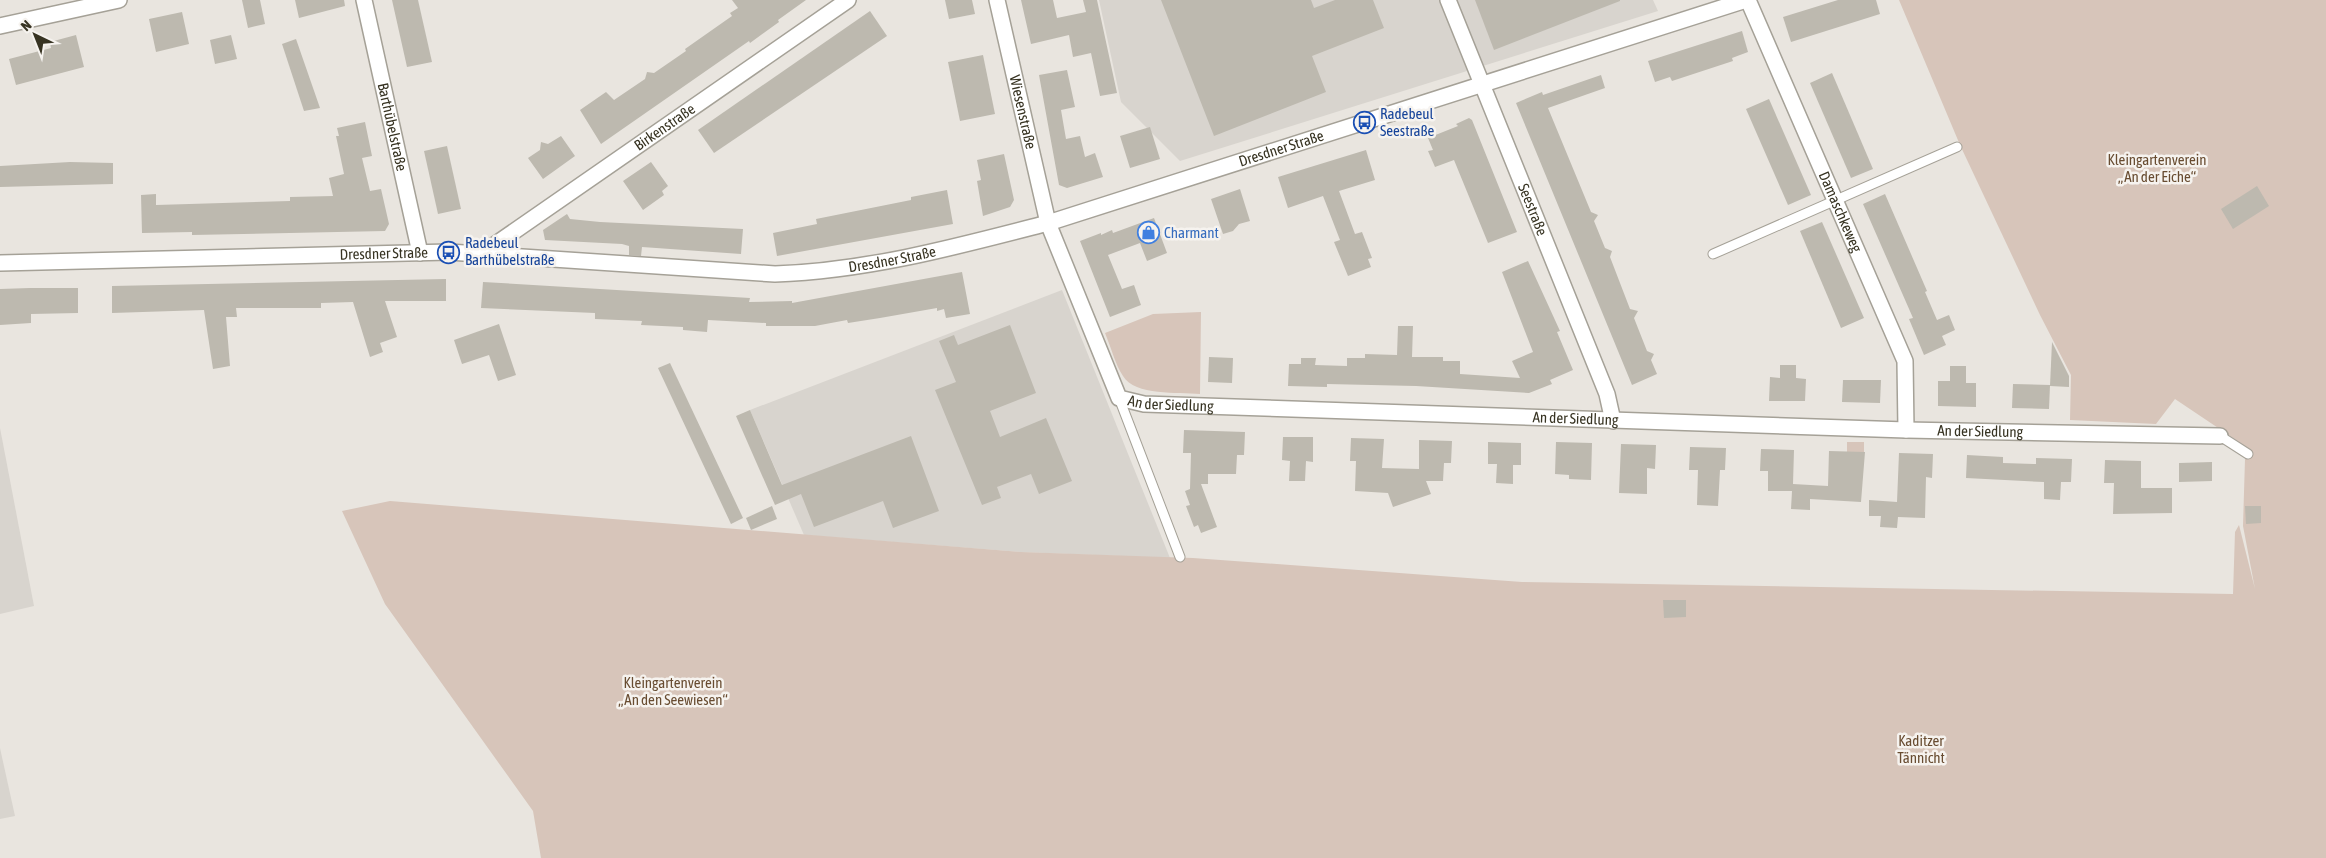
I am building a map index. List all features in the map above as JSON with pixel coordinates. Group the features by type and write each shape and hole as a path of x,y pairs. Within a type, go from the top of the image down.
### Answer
{"street":[{"path":"0,26 119,0"},
{"name":"Barthübelstraße","path":"364,0 420,253"},
{"name":"Birkenstraße","path":"483,253 848,0"},
{"name":"Wiesenstraße","path":"997,0 1048,223"},
{"name":"Seestraße","path":"1448,0 1607,394 1613,421"},
{"name":"Dresdner Straße","path":"0,263 483,253 776,274 817,273 950,248 1048,223 1747,0"},
{"name":"Damaschkeweg","path":"1747,0 1905,361 1906,430"},
{"name":"An der Siedlung","path":"1048,223 1119,398 1144,404 1906,430 2220,436"}],"lane":[{"path":"1713,254 1957,147"},
{"path":"1119,398 1180,557"},
{"path":"2220,436 2248,454"}],"shaded area":[{"path":"1099,0 1653,0 1658,11 1180,161 1121,102"},
{"path":"1062,290 1170,558 1021,552 804,535 750,410"},
{"path":"0,428 34,606 0,614"},
{"path":"0,748 15,816 0,819"}],"green space":[{"path":"1899,0 2326,0 2326,858 541,858 533,811 385,604 342,511 390,501 1021,552 1193,558 1522,582 2233,594 2235,532 2239,525 2255,589 2243,526 2245,459 2251,450 2175,399 2156,424 2070,420 2071,375 2040,315 1960,145"},
{"path":"1201,312 1200,394 1147,390 1137,387 1123,376 1115,361 1105,333 1153,314"},
{"path":"1847,442 1864,442 1864,452 1847,452"}],"building":[{"path":"242,0 260,0 265,24 248,28"},
{"path":"295,0 344,0 345,6 299,18"},
{"path":"392,0 418,0 432,62 407,67"},
{"path":"732,0 806,0 750,43 749,41 601,144 580,110 606,92 614,100 645,79 647,72 654,73 686,51 685,49 732,16 730,13 738,8"},
{"path":"945,0 972,0 975,14 949,19"},
{"path":"1021,0 1053,0 1057,18 1086,12 1083,0 1097,0 1117,93 1100,96 1091,53 1073,57 1069,35 1031,44"},
{"path":"1161,0 1311,0 1314,8 1335,0 1373,0 1384,28 1312,56 1326,92 1214,136"},
{"path":"1475,0 1620,0 1620,1 1494,50"},
{"path":"1838,0 1876,0 1880,14 1791,42 1783,17"},
{"path":"870,11 887,36 714,153 698,130"},
{"path":"182,12 189,44 156,52 149,19"},
{"path":"1742,31 1748,52 1732,58 1733,61 1672,81 1670,77 1655,82 1648,61"},
{"path":"76,35 84,67 16,85 9,59 51,48 50,42"},
{"path":"231,35 237,59 215,64 210,40"},
{"path":"296,39 320,108 304,111 282,44"},
{"path":"983,55 995,114 960,121 948,62"},
{"path":"1067,70 1075,107 1061,110 1066,139 1080,136 1085,157 1095,153 1103,177 1067,188 1059,185 1039,75"},
{"path":"1832,73 1873,169 1851,178 1810,83"},
{"path":"1601,75 1605,88 1548,108 1591,212 1598,215 1594,221 1605,248 1612,251 1610,257 1630,309 1638,311 1634,318 1647,351 1654,354 1651,360 1657,374 1632,385 1516,103 1542,92 1543,95"},
{"path":"1769,99 1811,195 1788,205 1746,109"},
{"path":"1469,118 1472,120 1517,232 1488,243 1454,160 1435,167 1428,151 1433,150 1428,138 1458,126 1456,124"},
{"path":"365,122 372,156 362,158 370,191 381,189 389,224 385,231 192,235 192,232 142,233 141,195 156,194 156,205 290,201 290,197 333,196 329,178 344,174 336,136 339,136 337,128"},
{"path":"1150,127 1160,159 1130,168 1120,136"},
{"path":"561,136 575,156 543,179 528,158 540,150 541,142 548,144"},
{"path":"447,146 461,209 438,214 424,151"},
{"path":"1366,150 1375,180 1339,191 1355,234 1362,232 1372,258 1368,259 1371,267 1348,276 1334,242 1340,240 1323,196 1288,208 1278,177"},
{"path":"1004,154 1014,200 1010,207 983,216 977,181 981,180 977,160"},
{"path":"70,162 113,163 113,184 0,187 0,166"},
{"path":"651,162 668,186 662,191 664,195 643,210 623,181"},
{"path":"2257,186 2269,206 2233,229 2221,209"},
{"path":"1240,189 1250,221 1239,224 1233,231 1223,234 1211,199"},
{"path":"947,190 953,224 777,256 773,233 817,224 816,219 911,200 911,197"},
{"path":"1885,194 1927,291 1925,292 1937,320 1949,315 1955,330 1942,336 1946,345 1924,355 1909,319 1913,318 1863,204"},
{"path":"567,214 570,219 600,222 743,229 741,254 642,247 641,256 629,255 629,246 622,244 545,240 543,230"},
{"path":"1154,218 1167,253 1147,261 1140,243 1108,255 1122,289 1134,285 1141,305 1110,317 1080,241 1112,230 1113,233"},
{"path":"1822,222 1864,318 1841,328 1800,231"},
{"path":"1528,261 1560,331 1557,332 1573,370 1550,380 1552,384 1529,393 1416,386 1327,384 1327,387 1288,386 1289,364 1301,364 1301,358 1316,358 1315,365 1347,366 1347,358 1365,358 1365,354 1397,355 1398,326 1413,326 1412,357 1443,357 1443,361 1460,361 1460,374 1520,378 1512,361 1533,352 1502,272"},
{"path":"962,272 970,314 946,318 944,309 937,311 937,308 848,323 847,320 815,326 766,326 766,323 708,320 707,332 683,330 683,327 641,325 642,321 595,319 595,313 481,308 483,282 750,298 749,302 792,301 792,303"},
{"path":"446,279 446,301 385,301 397,337 380,343 383,352 370,357 353,302 321,303 321,308 236,308 237,317 226,317 230,366 213,369 204,310 112,313 112,286"},
{"path":"78,288 78,313 31,314 31,323 0,325 0,289"},
{"path":"499,324 516,375 498,381 489,355 462,364 454,340"},
{"path":"1010,325 1036,393 990,411 1000,437 1046,418 1072,481 1039,494 1031,474 997,487 1001,498 982,505 935,390 956,382 939,341 954,335 958,345"},
{"path":"2052,342 2069,376 2069,387 2050,386"},
{"path":"1209,357 1233,358 1232,383 1208,382"},
{"path":"670,363 743,518 731,524 658,368"},
{"path":"1780,365 1796,365 1796,378 1806,379 1805,401 1769,401 1770,377 1780,378"},
{"path":"1950,366 1966,366 1966,383 1976,383 1976,407 1938,406 1938,381 1950,381"},
{"path":"1843,380 1881,380 1880,403 1842,402"},
{"path":"2013,384 2050,385 2049,409 2012,408"},
{"path":"750,410 782,485 911,436 939,511 893,528 883,501 814,527 801,494 775,505 736,416"},
{"path":"1184,430 1245,432 1244,455 1237,455 1236,474 1208,474 1208,484 1201,484 1217,527 1201,533 1198,525 1194,527 1186,506 1190,505 1185,491 1190,489 1191,453 1183,453"},
{"path":"1283,437 1313,437 1313,462 1306,461 1305,481 1289,481 1290,461 1282,460"},
{"path":"1351,438 1384,439 1382,468 1419,469 1419,440 1452,441 1451,463 1444,463 1443,481 1426,481 1431,494 1393,507 1388,493 1355,491 1356,461 1350,461"},
{"path":"1488,442 1521,443 1521,465 1513,465 1513,484 1496,483 1497,464 1488,464"},
{"path":"1556,442 1592,443 1591,480 1569,479 1569,475 1555,474"},
{"path":"1621,444 1656,445 1655,469 1647,468 1647,494 1619,493"},
{"path":"1690,447 1726,448 1725,470 1720,470 1718,506 1697,505 1698,470 1689,470"},
{"path":"1761,449 1794,450 1793,484 1828,486 1829,451 1865,452 1861,502 1810,499 1810,510 1791,509 1792,491 1768,491 1768,471 1760,471"},
{"path":"1899,453 1933,454 1932,478 1926,477 1925,518 1898,517 1897,528 1880,527 1881,516 1869,516 1869,500 1897,502"},
{"path":"1967,455 2003,457 2003,463 2036,464 2036,458 2072,459 2071,482 2061,482 2060,500 2044,499 2044,482 1966,478"},
{"path":"2105,460 2141,461 2141,488 2172,488 2172,513 2113,514 2114,483 2104,483"},
{"path":"2212,462 2212,481 2179,482 2179,463"},
{"path":"772,506 777,519 751,530 746,518"},
{"path":"2245,506 2261,506 2261,523 2246,524"},
{"path":"1663,600 1686,600 1686,617 1664,618"}],"place":[{"name":"Radebeul Seestraße","path":"1364,123"},
{"name":"Charmant","path":"1148,233"},
{"name":"Radebeul Barthübelstraße","path":"449,252"}],"park label":[{"name":"Kleingartenverein „An der Eiche“","path":"2157,168"},
{"name":"Kleingartenverein „An den Seewiesen“","path":"673,692"},
{"name":"Kaditzer Tännicht","path":"1921,750"}]}
